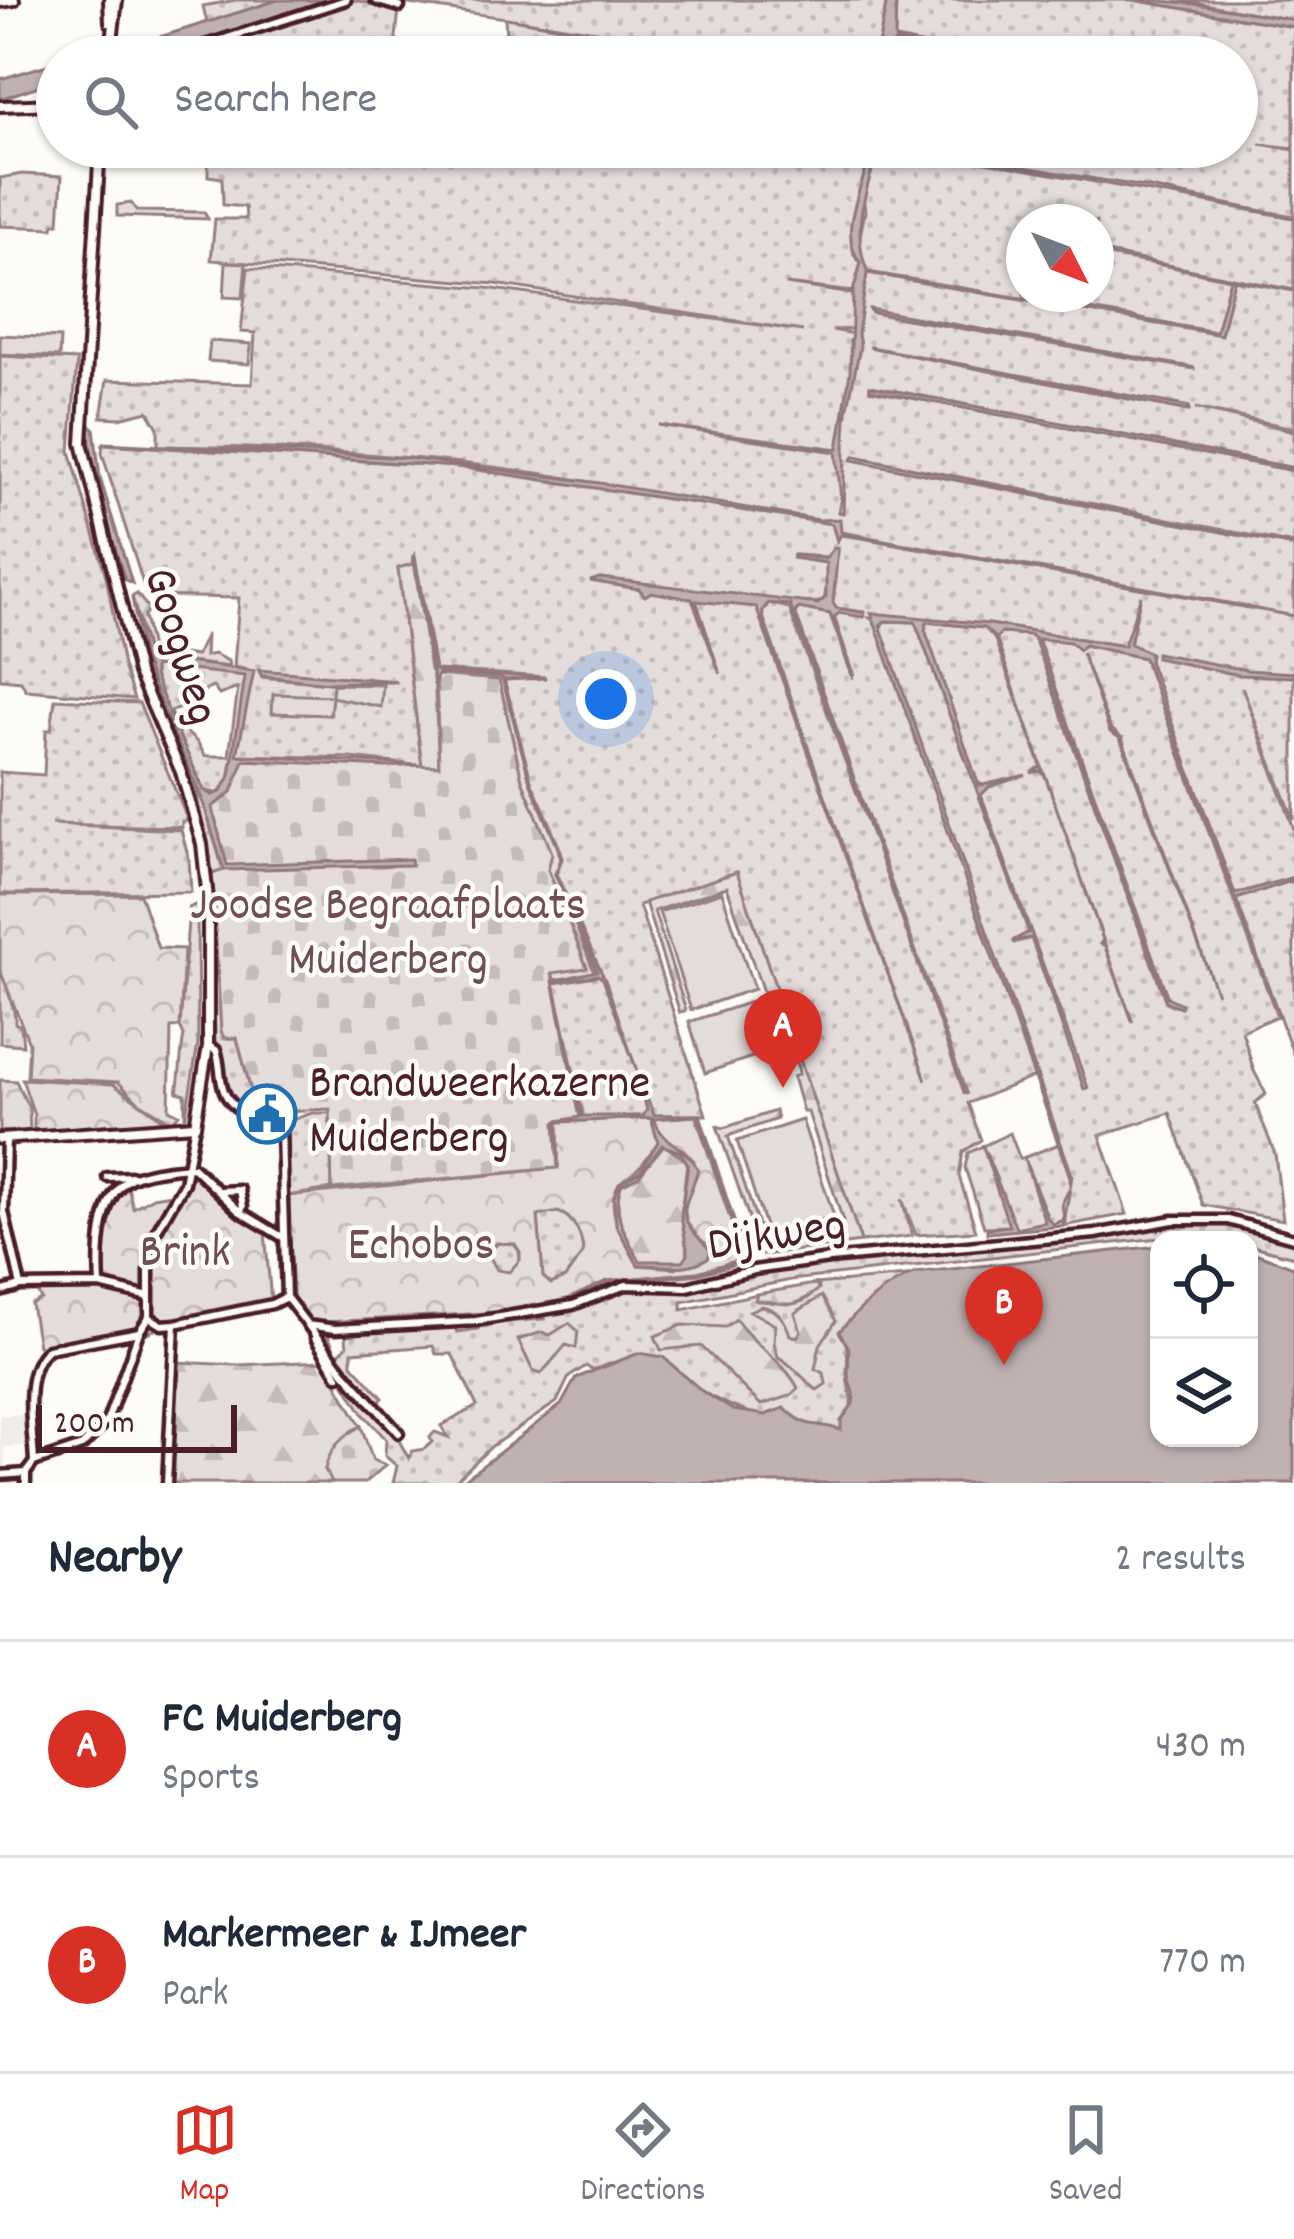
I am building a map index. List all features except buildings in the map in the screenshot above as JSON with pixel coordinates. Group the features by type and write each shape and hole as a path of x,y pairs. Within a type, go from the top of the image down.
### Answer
{"street":[{"path":"0,2 14,0"},
{"path":"112,36 113,0"},
{"path":"234,36 346,0"},
{"path":"375,0 400,7"},
{"path":"0,106 36,102"},
{"name":"Googweg","path":"99,168 82,443 138,673 182,772 202,844 208,899 208,1046 188,1167"},
{"path":"208,1046 220,1059 224,1094 251,1119 280,1132 286,1297 399,1433"},
{"path":"21,1286 4,1212 3,1139 195,1125"},
{"path":"106,1177 188,1167 200,1172 239,1211 284,1238"},
{"path":"34,1462 71,1451 100,1430 149,1317 149,1244 175,1203 188,1167"},
{"path":"100,1285 99,1243 108,1213 118,1190 135,1176"},
{"path":"220,1191 240,1190 243,1207 239,1211"},
{"name":"Dijkweg","path":"307,1325 335,1329 476,1321 573,1305 626,1285 687,1287 754,1270 829,1259 1095,1234 1173,1220 1228,1220 1294,1238"},
{"path":"0,1292 21,1286 100,1285 149,1297"},
{"path":"149,1317 175,1324 286,1297"},
{"path":"167,1483 175,1324"},
{"path":"307,1325 338,1376"},
{"path":"26,1483 34,1462 35,1363 48,1349 139,1332"},
{"path":"0,1475 26,1473"}],"shaded area":[{"path":"278,0 325,0 218,36 163,36"},
{"path":"887,0 896,0 895,36 880,36"},
{"path":"1133,0 1294,20 1294,27"},
{"path":"36,68 36,87 0,99 0,79"},
{"path":"866,168 873,168 860,227 868,272 1006,297 867,273 860,346 846,417 843,513 838,512 836,452 658,425 838,449 850,372 853,294 786,284 853,292 861,263 854,251 851,222"},
{"path":"1019,168 1150,188 1294,218"},
{"path":"1114,255 1294,290 1234,280 1221,335 1090,312 1216,332 1230,279"},
{"path":"870,309 1195,368 872,313"},
{"path":"870,347 1189,407 1189,411"},
{"path":"870,386 1294,468 1294,471 870,390"},
{"path":"89,424 94,428 100,478 132,583 125,580 92,475"},
{"path":"103,443 407,458 600,483 819,520 840,519 841,532 1294,616 862,538 841,535 837,541 832,524 458,467"},
{"path":"854,456 1294,546 852,460"},
{"path":"838,548 833,603 836,608 865,613 864,617 839,613 834,617 853,679 830,614 799,608 795,612 965,1095 790,605 766,606 766,630 926,1080 756,607 696,601 720,674 692,599 651,592 645,596 639,589 590,581 600,578 818,604 826,597 826,563 793,558 825,559"},
{"path":"414,555 435,670 546,678 504,680 531,781 559,847 562,859 556,874 606,982 638,1074 603,979 598,975 554,983 582,1116 643,1116 647,1110 641,1084 654,1115 700,1115 747,1261 698,1274 610,1282 567,1301 507,1314 385,1320 506,1312 568,1299 607,1281 698,1272 745,1258 697,1116 654,1119 663,1135 698,1169 684,1212 710,1250 709,1257 683,1266 638,1265 616,1225 614,1197 619,1183 640,1171 658,1142 651,1118 559,1122 580,1117 553,981 597,971 555,874 561,860 558,848 530,781 502,677 438,673 434,685","holes":["662,1145 680,1152 688,1164 681,1216 688,1254 683,1261 640,1261 619,1215 621,1185 639,1176"]},
{"path":"1141,595 1130,644 1150,653 1149,661 1235,894 1294,877 1236,899 1279,1016 1144,658 1038,639 1167,997 1181,1007 1166,1002 1035,640 1030,635 1001,633 996,638 1045,775 1031,773 1041,766 994,637 984,628 927,622 925,630 979,786 1026,775 989,787 981,795 1088,1088 1084,1089 1031,938 1012,941 1029,932 915,622 880,625 1072,1175 1063,1226 987,1233 987,1229 1009,1226 982,1144 1016,1228 1045,1222 1024,1158 1053,1224 1064,1220 1062,1203 1070,1177 871,613 989,624 1124,646"},
{"path":"132,597 148,657 254,671 237,755 419,765 244,760 232,792 212,807 227,865 411,859 412,865 224,870 200,792 171,728 175,727 204,790 212,795 221,792 230,776 245,676 154,666 169,723 143,659"},
{"path":"1082,653 1110,728 1122,738 1217,994 1120,738 1110,732"},
{"path":"1156,653 1247,670 1294,673 1294,677 1239,675 1156,658"},
{"path":"259,670 395,681 329,683 262,676"},
{"path":"1150,1247 1150,1447 1258,1447 1258,1254 1294,1267 1294,1483 460,1483 561,1405 576,1378 639,1353 663,1357 733,1410 765,1415 784,1408 806,1423 841,1430 854,1396 848,1376 849,1348 839,1332 865,1305 915,1273"},
{"path":"28,1414 27,1445 4,1447 6,1470 0,1470 0,1416"}],"green space":[{"path":"278,0 207,23 203,6"},
{"path":"355,0 399,9 396,36 239,36"},
{"path":"382,0 887,0 880,36 627,36 545,23 621,36 506,36 505,18"},
{"path":"896,0 1133,0 1294,27 1294,148 1260,144 1294,150 1294,216 1234,206 1294,218 1294,428 1195,408 1294,431 1294,468 870,386 870,390 1294,471 1294,544 855,456 853,460 1294,546 1294,673 1234,672 1294,677 1294,820 1242,687 1294,829 1294,877 1235,894 1150,654 1131,648 1131,629 1124,646 989,624 870,618 876,622 1034,1077 968,1103 981,1140 963,1152 959,1176 976,1231 916,1235 902,1199 912,1236 861,1242 737,872 639,905 706,1115 654,1115 640,1084 647,1110 643,1116 584,1118 554,983 601,975 556,874 551,825 531,781 504,680 546,677 435,670 415,556 412,564 398,569 422,766 351,758 237,755 253,671 234,667 239,598 147,596 102,453 103,444 458,467 645,493 525,471 403,457 158,446 158,428 148,411 101,417 107,380 252,384 255,333 241,332 248,268 486,288 803,331 495,284 211,260 215,219 246,219 245,207 223,205 222,178 208,176 208,168 867,168 853,224 854,255 861,263 853,292 843,292 853,294 854,329 832,330 854,334 851,373 867,272 857,251 865,211 863,196 872,168 1258,168 1258,36 894,36","holes":["870,310 1194,368 1194,369 872,313","869,347 1189,407 1188,411","907,544 1250,607 913,547","795,555 830,557 836,581 832,603 836,608 864,612 863,616 834,616 854,676 830,614 799,608 795,612 967,1095 789,608 769,603 762,613 830,811 756,606 699,598 696,601 711,646 693,599 591,581 600,578 796,603 824,602 826,563","259,671 394,681 395,682 329,683 262,677","331,697 330,715 272,712"]},
{"path":"1181,0 1294,0 1294,20"},
{"path":"62,176 59,223 53,228 0,226 0,178"},
{"path":"131,203 137,211 204,212 208,219 117,216 117,205"},
{"path":"226,262 246,263 243,298 224,297"},
{"path":"0,335 60,338 59,357 0,354"},
{"path":"210,341 251,344 249,364 208,361"},
{"path":"0,356 77,360 70,451 106,576 134,699 26,690 21,681 0,679"},
{"path":"413,555 434,675 439,766 422,766 398,568 412,564"},
{"path":"137,594 149,609 144,616 151,649 196,656 206,634 205,656 214,654 228,661 229,667 148,657 132,597"},
{"path":"884,621 915,622 918,629 1029,933 1013,943 1032,938 981,795 988,788 977,782 926,622 985,628 995,639 1001,633 1030,635 1035,640 1170,1004 1038,639 1144,658 1277,1016 1242,1031 1266,1094 1255,1103 1275,1154 1283,1220 1203,1205 1170,1113 1100,1135 1127,1214 1063,1226 1065,1222 1066,1195 1064,1220 1053,1224 1031,1176 1045,1222 1016,1228 987,1156 1010,1226 984,1227 965,1168 968,1153 1010,1133 1020,1159 1059,1144 1068,1164 880,629"},
{"path":"154,666 246,675 229,780 218,794 204,790 175,727 198,743 205,756 229,756 238,688 219,695 213,687 184,699 184,707 171,711 172,721"},
{"path":"438,673 502,677 530,781 561,859 555,874 595,974 555,980 552,973 587,967 548,869 551,852 522,780 499,680"},
{"name":"Joodse Begraafplaats Muiderberg","path":"436,675 499,680 522,780 552,853 548,870 587,968 552,973 580,1117 557,1121 558,1168 332,1189 330,1109 284,1111 255,1106 237,1038 224,1038 221,1031 212,874 226,865 212,807 228,796 244,760 439,766"},
{"path":"333,684 383,685 381,707 332,697 330,715 272,713 273,694 332,696"},
{"path":"55,699 139,703 188,821 182,821 182,827 51,824 181,830 191,892 0,894 0,772 44,775 46,730 51,730"},
{"path":"182,755 204,805 222,866 231,871 212,874 196,791"},
{"path":"737,872 861,1242 762,1255 717,1126 724,1128 775,1111 777,1119 728,1136 765,1245 769,1248 843,1221 808,1112 803,1112 793,1077 799,1074 798,1068 772,991 763,992 727,887 654,911 686,1010 680,1013 645,902"},
{"path":"1294,880 1294,1056 1236,899"},
{"path":"213,892 221,1031 224,1038 237,1038 255,1106 245,1110 231,1094 215,1044"},
{"path":"722,892 754,989 691,1010 659,912"},
{"path":"140,894 158,948 184,949 180,1027 171,1028 169,1109 179,1114 172,1122 118,1082 27,1077 29,1043 0,970 0,895"},
{"path":"197,904 198,1044 185,1121 185,1094 177,1092 184,1036 180,1027 189,908"},
{"path":"0,974 6,980 15,1023 21,1026 23,1045 0,1043"},
{"path":"769,996 785,1046 705,1073 689,1022"},
{"path":"22,1079 113,1084 165,1121 34,1136 34,1115"},
{"path":"0,1080 16,1081 29,1108 30,1132 0,1132"},
{"path":"330,1113 332,1189 287,1196 288,1121"},
{"name":"Echobos","path":"696,1116 744,1261 698,1272 607,1281 568,1299 506,1312 316,1326 294,1306 287,1196 558,1168 558,1122 651,1118 658,1142 618,1186 613,1208 638,1265 676,1268 705,1243 685,1216 694,1161 684,1150 664,1141 653,1118","holes":["558,1212 576,1228 583,1253 565,1278 551,1284 543,1277 538,1216","496,1243 515,1244 520,1252 520,1260 509,1272 497,1270 490,1257"]},
{"path":"802,1120 834,1216 769,1238 737,1141"},
{"path":"664,1145 687,1161 681,1216 688,1254 684,1262 640,1262 622,1225 618,1196 621,1185 639,1175"},
{"name":"Brink","path":"191,1171 238,1215 265,1232 271,1301 174,1320 135,1339 38,1346 31,1304 41,1299 35,1287 103,1288 101,1250 124,1187 128,1187 133,1208 153,1197 183,1192"},
{"path":"558,1212 577,1228 583,1254 565,1278 551,1284 543,1277 538,1215"},
{"path":"1195,1221 1224,1222 1257,1231 1150,1231 1150,1239 791,1280 682,1302 682,1310 757,1294 757,1301 791,1304 812,1295 819,1286 815,1284 908,1276 840,1331 847,1350 851,1403 841,1429 759,1416 633,1356 592,1370 586,1366 569,1377 557,1402 492,1446 453,1483 393,1483 397,1466 385,1456 386,1439 364,1415 324,1350 396,1435 409,1459 412,1451 432,1442 435,1432 448,1437 441,1426 477,1406 452,1354 436,1354 433,1346 352,1352 352,1364 383,1398 378,1403 388,1419 318,1334 326,1331 337,1355 347,1346 345,1330 478,1329 480,1324 545,1319 544,1313 633,1288 696,1288 784,1267"},
{"path":"1258,1231 1294,1241 1294,1257 1258,1247"},
{"path":"505,1242 520,1257 505,1272 490,1257"},
{"path":"748,1259 743,1271 697,1284 638,1280 698,1274"},
{"path":"815,1284 819,1289 794,1304 755,1300 757,1294"},
{"path":"822,1296 836,1321 820,1345 815,1369 824,1373 826,1384 817,1390 778,1357 775,1325 750,1311 761,1306 772,1310 790,1335 797,1337 801,1331 795,1313"},
{"path":"736,1319 792,1378 798,1388 790,1396 761,1405 701,1346 661,1350 655,1336 682,1325 725,1327"},
{"path":"569,1323 578,1331 576,1348 566,1345 541,1374 533,1371 518,1340 542,1332 550,1335"},
{"path":"324,1361 361,1426 351,1431 325,1469 332,1483 170,1483 177,1362"},
{"path":"361,1426 373,1460 386,1465 365,1483 332,1483 325,1469 330,1455"}],"place":[{"name":"FC Muiderberg","path":"783,1088"},
{"name":"Brandweerkazerne Muiderberg","path":"267,1114"},
{"name":"Markermeer & IJmeer","path":"1004,1365"}]}
